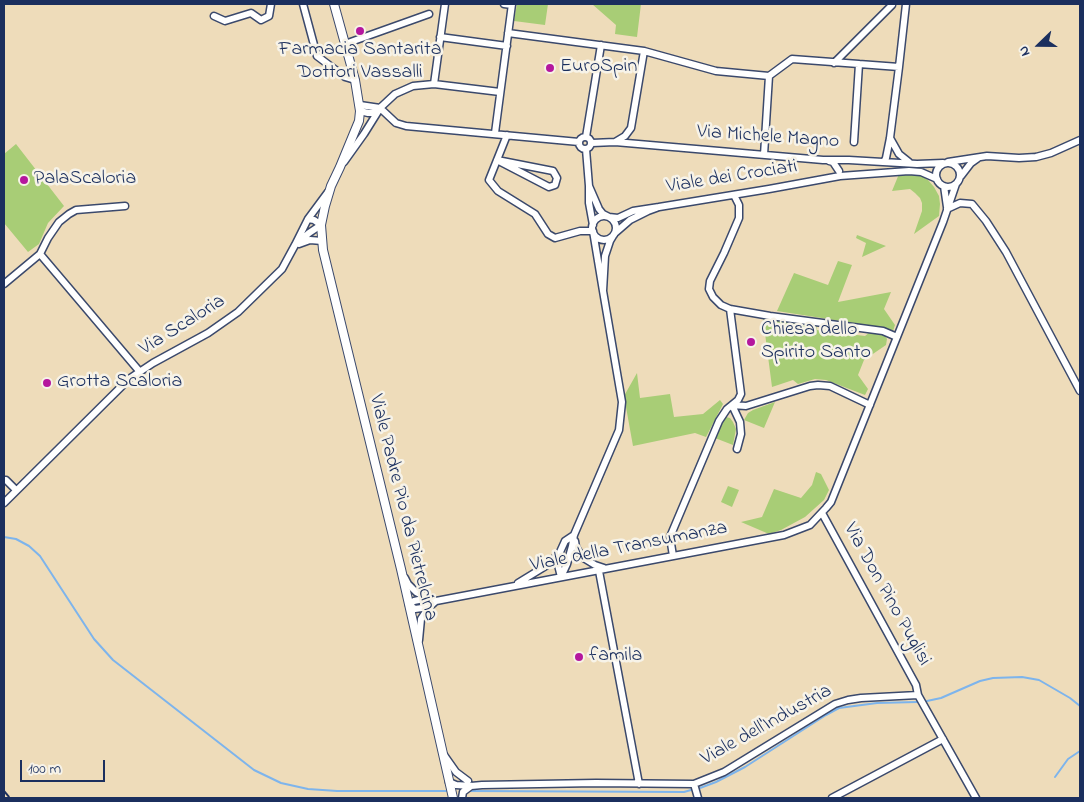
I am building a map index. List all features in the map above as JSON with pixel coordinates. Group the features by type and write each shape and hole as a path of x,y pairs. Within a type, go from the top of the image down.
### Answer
{"main road":[{"name":"Via Scaloria","path":"322,242 322,216 331,186 359,121 360,108 355,80 334,4"},
{"name":"Viale Padre Pio da Pietrelcina","path":"322,242 324,258 409,605 453,798"}],"street":[{"path":"214,16 225,21 251,13 261,20 269,16 271,4"},
{"path":"303,4 317,56 345,77 355,80"},
{"path":"434,84 444,4"},
{"path":"495,133 512,4 504,4"},
{"path":"884,162 890,138 906,4"},
{"path":"834,63 892,5"},
{"path":"345,44 429,14"},
{"path":"508,33 644,51 716,71 769,76 792,59 899,67"},
{"path":"440,38 506,46"},
{"path":"586,137 601,45"},
{"path":"615,142 626,136 631,128 644,51"},
{"path":"854,142 859,64"},
{"path":"764,155 769,76"},
{"path":"360,108 368,113 373,113 395,94 413,86 434,84 500,92"},
{"path":"380,108 396,123 406,126 579,142"},
{"name":"Via Scaloria","path":"340,167 380,108"},
{"path":"507,134 489,180 498,191 535,214 548,234 555,238 593,228"},
{"path":"579,142 582,138 586,137"},
{"path":"586,137 592,143 590,148 586,149"},
{"path":"890,138 902,157 912,163"},
{"name":"Via Michele Magno","path":"592,143 615,142 823,160 945,163 979,157 1036,157 1051,153 1080,140"},
{"path":"579,142 581,147 586,149"},
{"path":"561,577 567,564 574,535 619,430 622,402 589,203 586,149"},
{"path":"822,513 831,502 956,184 971,163 979,157"},
{"path":"497,160 552,171 557,178 555,185 549,187 497,160"},
{"name":"Viale dei Crociati","path":"823,160 833,162 840,174"},
{"path":"840,174 843,165 849,160"},
{"path":"956,184 944,186 939,182 936,176 937,168 945,163 955,164 960,169 960,177"},
{"name":"Viale dei Crociati","path":"593,228 594,222 602,216 618,218 632,211 734,195 840,174 909,171 929,175 937,179"},
{"name":"Via Scaloria","path":"4,503 129,379 153,363 208,333 238,312 282,269 308,219 331,186"},
{"path":"589,186 599,209 616,226 605,256 603,291"},
{"path":"944,186 947,209"},
{"path":"734,195 739,205 739,218 710,281 709,289 713,297 721,305 730,309 883,331 897,337"},
{"path":"947,209 960,204 972,204 986,221 1006,252 1080,391"},
{"path":"4,284 40,254 59,222 68,214 76,210 125,206"},
{"name":"Viale dei Crociati","path":"614,235 630,220 659,207"},
{"path":"308,219 314,220 322,226"},
{"name":"Via Scaloria","path":"296,245 309,233 322,226"},
{"path":"593,228 596,237 600,239 607,240 614,235"},
{"path":"296,245 310,240 322,242"},
{"path":"40,254 140,372"},
{"path":"673,556 670,537 719,421 741,394 730,309"},
{"path":"732,405 746,406 818,385 830,386 870,405"},
{"path":"732,405 740,422 741,434 737,449"},
{"path":"4,480 16,490"},
{"name":"Viale della Transumanza","path":"418,646 421,619 429,607 436,601 784,535 810,524 822,513"},
{"name":"Via Don Pino Puglisi","path":"822,513 916,685 918,694 976,798"},
{"path":"512,586 549,564 560,552 565,542 574,535"},
{"path":"574,535 576,547 582,558 595,565 608,568"},
{"path":"560,552 558,565 561,577"},
{"path":"400,569 408,584 416,592 436,601"},
{"path":"599,570 639,784"},
{"path":"428,598 414,601 409,605 415,609 429,607"},
{"name":"Viale dell'Industria","path":"449,782 456,785 694,784 724,772 835,704 861,698 918,694"},
{"path":"832,798 943,739"},
{"path":"443,754 456,772 470,784 463,792 462,798"},
{"path":"694,784 698,798"}],"green space":[{"path":"517,4 548,4 545,25 514,21"},
{"path":"592,4 641,4 637,37 615,34 616,25"},
{"name":"PalaScaloria","path":"16,144 64,206 48,223 39,244 28,252 4,223 4,154"},
{"path":"899,174 919,174 928,180 939,196 940,204 939,216 914,234 922,211 920,198 910,189 892,191"},
{"path":"857,235 886,246 862,257 866,243 856,238"},
{"path":"838,261 852,265 838,302 891,292 884,309 895,325 893,331 885,328 777,311 794,273 828,285"},
{"path":"763,318 816,325 817,330 865,336 870,332 885,336 887,339 886,345 864,360 858,375 868,389 865,395 826,380 815,379 798,384 793,380 772,387"},
{"path":"637,373 640,398 670,394 674,417 703,414 720,400 723,404 706,437 695,433 633,446 624,396"},
{"path":"775,402 764,428 744,420 748,413 753,410"},
{"path":"726,417 730,418 736,429 733,445 715,438"},
{"path":"816,472 821,474 829,490 824,500 805,517 781,530 769,534 741,522 762,517 774,489 801,498 812,485"},
{"path":"728,486 739,490 732,507 721,502"}],"waterway":[{"path":"4,537 16,539 29,546 40,556 94,639 113,660 254,770 281,783 308,789 337,791 446,791"},
{"path":"927,701 941,698 980,681 993,678 1022,677 1039,680 1080,706"},
{"path":"700,788 745,767 839,708 877,703 917,702"},
{"path":"1055,777 1068,759 1080,751"},
{"path":"468,791 684,792 691,790"}],"railway":[{"path":"4,791 10,798"}],"place":[{"name":"Farmacia Santarita Dottori Vassalli","path":"360,31"},
{"name":"EuroSpin","path":"550,68"},
{"name":"PalaScaloria","path":"24,180"},
{"name":"Chiesa dello Spirito Santo","path":"751,342"},
{"name":"Grotta Scaloria","path":"47,383"},
{"name":"famila","path":"579,657"}]}
